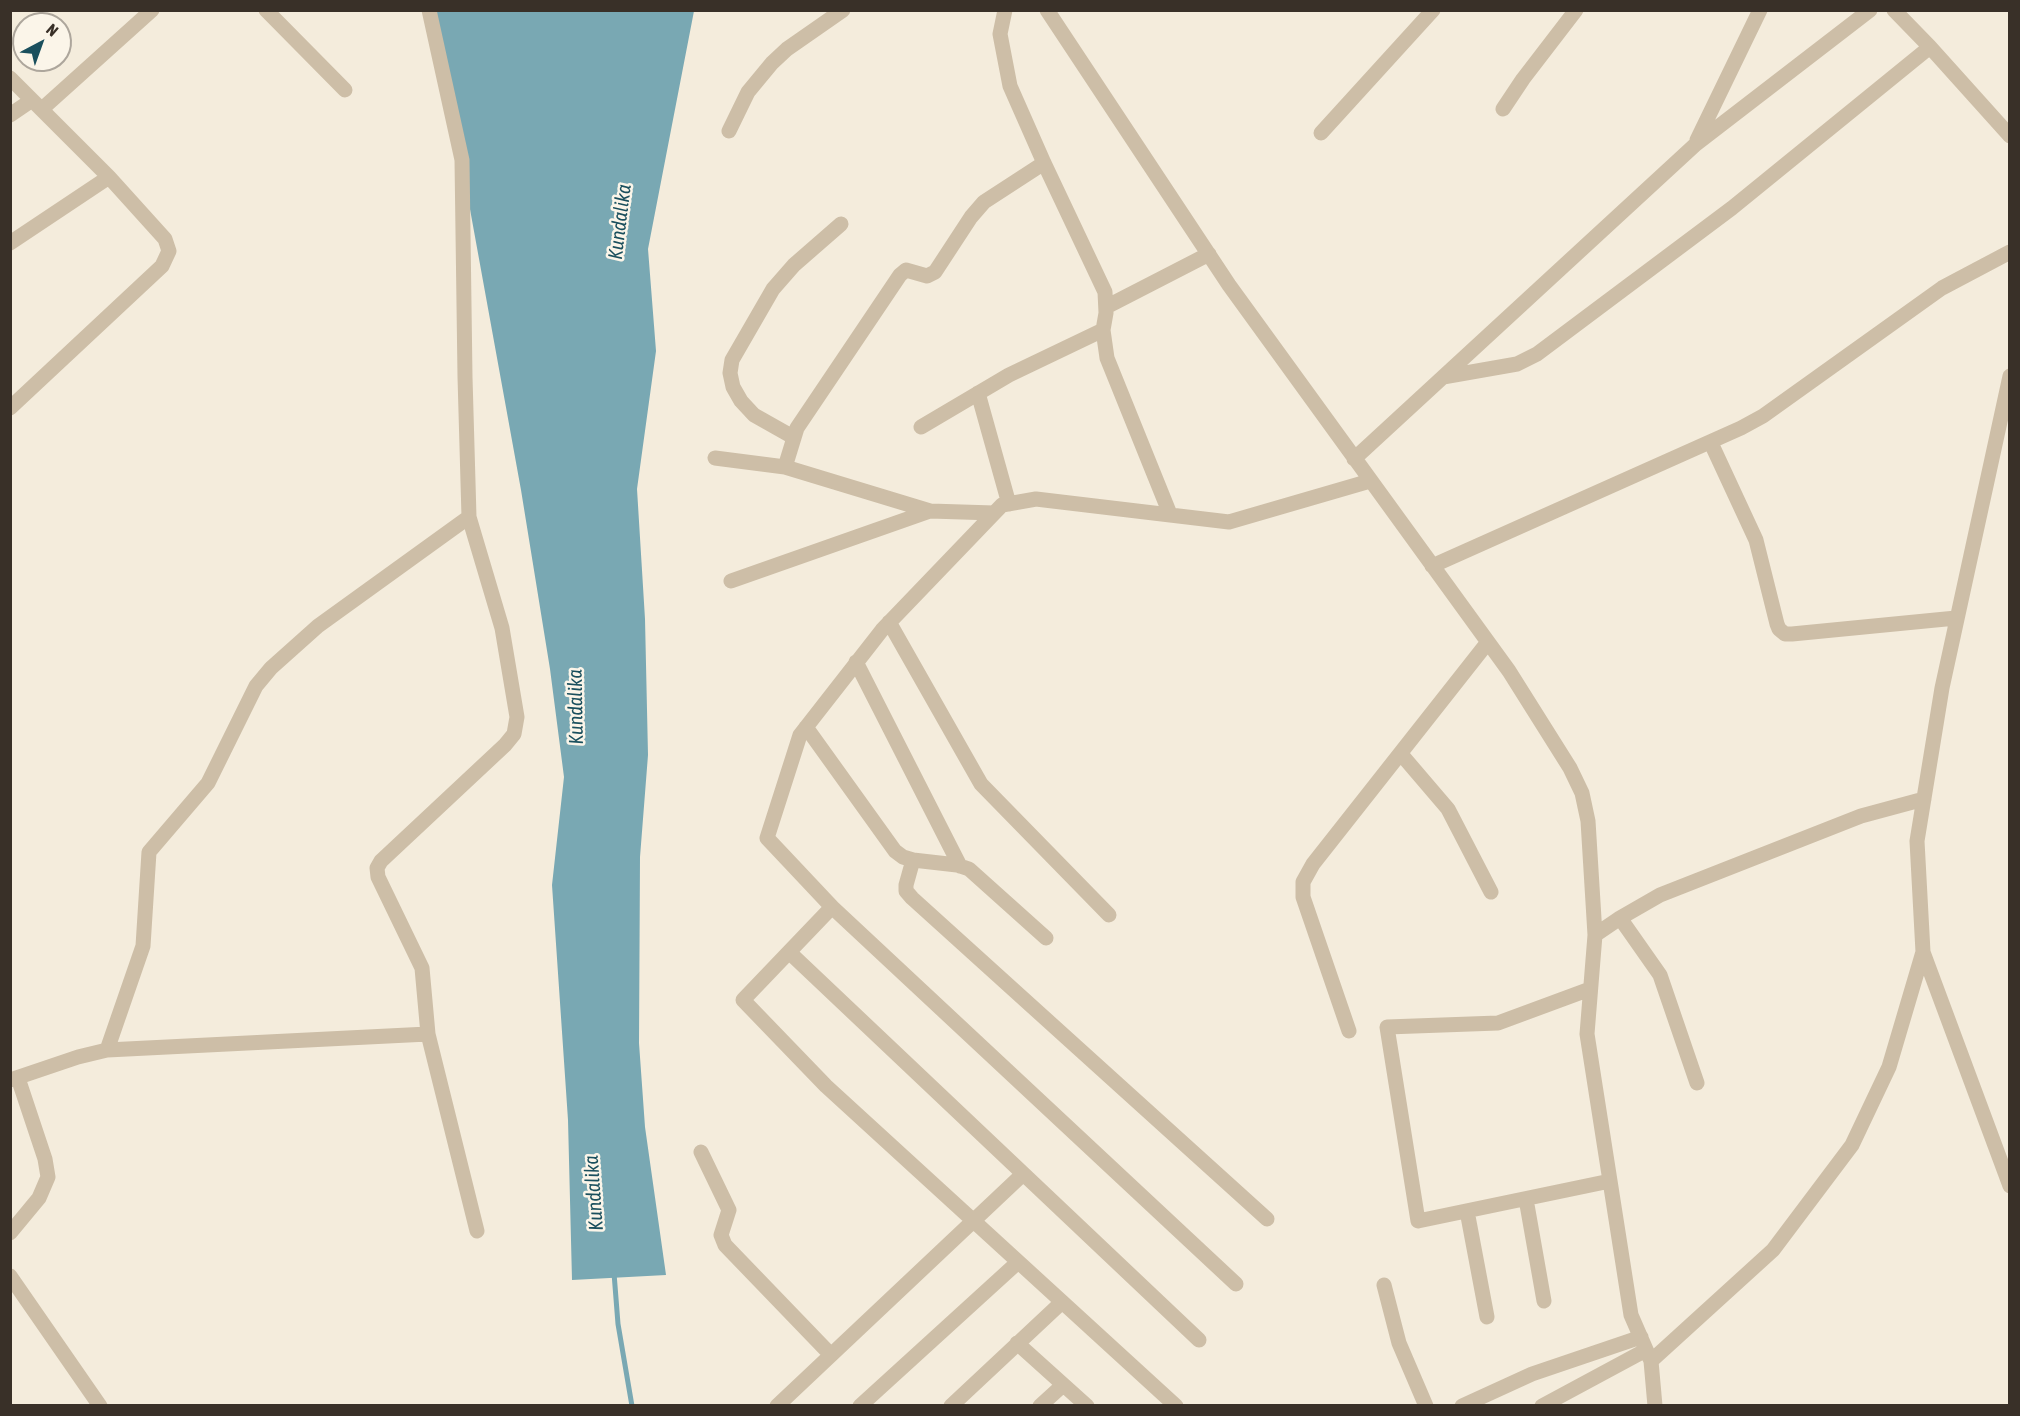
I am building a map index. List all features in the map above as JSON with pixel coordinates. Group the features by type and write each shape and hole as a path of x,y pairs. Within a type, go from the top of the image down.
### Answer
{"street":[{"path":"10,115 37,105 152,10"},
{"path":"266,10 345,90"},
{"path":"429,10 462,160 465,377 470,517 502,628 517,717 514,734 505,745 381,861 377,868 378,877 422,968 428,1034 477,1231"},
{"path":"729,130 748,92 772,63 787,49 843,10"},
{"path":"1005,10 1000,34 1010,86 1105,292 1103,330 1107,358 1170,514"},
{"path":"1321,134 1433,10"},
{"path":"1503,109 1576,10"},
{"path":"1696,144 1760,10"},
{"path":"1354,459 1696,144 1870,10"},
{"path":"1894,10 2006,132"},
{"path":"1052,13 1209,254 1354,459 1509,671 1570,768 1582,793 1588,821 1595,935 1587,1035 1631,1315 1646,1349 1655,1406"},
{"path":"1443,377 1517,364 1536,354 1732,208 1930,47"},
{"path":"10,78 109,177 165,239 169,251 167,259 10,408"},
{"path":"785,467 797,428 900,275 906,270 927,276 935,272 971,217 984,202 1044,163"},
{"path":"10,243 109,177"},
{"path":"793,437 754,415 741,401 733,387 730,373 732,360 773,289 794,265 841,224"},
{"path":"1428,560 1710,443 1763,416 1942,288 2010,252"},
{"path":"1106,307 1209,254"},
{"path":"921,426 1009,375 1103,330"},
{"path":"2010,376 1982,496 1942,688 1917,842 1923,952 2010,1186"},
{"path":"978,393 1009,504"},
{"path":"1710,443 1756,540 1779,629 1792,634 1956,618"},
{"path":"715,458 785,467 930,511 994,513"},
{"path":"1236,1284 832,907 767,838 800,735 889,622 1002,505 1036,499 1229,522 1370,481"},
{"path":"731,580 930,511"},
{"path":"107,1050 143,946 149,852 208,783 256,686 271,668 318,626 470,517"},
{"path":"889,622 981,784 1109,915"},
{"path":"1349,1031 1303,897 1303,882 1313,864 1488,642"},
{"path":"856,662 960,866"},
{"path":"806,727 890,846 903,857 960,866 974,873 1046,938"},
{"path":"1401,753 1448,809 1491,892"},
{"path":"1595,935 1660,896 1861,816 1924,800"},
{"path":"913,860 906,888 912,898 1267,1219"},
{"path":"832,907 743,1000 826,1086 1176,1406"},
{"path":"1620,918 1660,975 1697,1083"},
{"path":"789,952 1199,1340"},
{"path":"1542,1406 1646,1349 1773,1250 1852,1145 1889,1067 1923,952"},
{"path":"1590,989 1498,1023 1387,1028 1418,1221 1610,1181"},
{"path":"10,1233 39,1198 48,1177 45,1159 14,1079 78,1057 107,1050 428,1034"},
{"path":"701,1152 729,1210 721,1234 725,1245 831,1355"},
{"path":"777,1406 1023,1174"},
{"path":"1526,1199 1544,1301"},
{"path":"1467,1211 1487,1317"},
{"path":"860,1406 1017,1263"},
{"path":"10,1276 100,1406"},
{"path":"1384,1285 1399,1343 1426,1406"},
{"path":"951,1406 1061,1303"},
{"path":"1017,1343 1087,1406"},
{"path":"1462,1406 1532,1374 1646,1349"},
{"path":"1040,1406 1063,1385"}],"water":[{"path":"434,11 694,11 648,249 656,351 637,489 645,619 648,755 640,857 639,1043 645,1127 666,1275 572,1280 568,1120 552,885 564,777 550,669 521,490"}],"waterway":[{"name":"Kundalika","path":"614,1273 618,1324 632,1406"}]}
